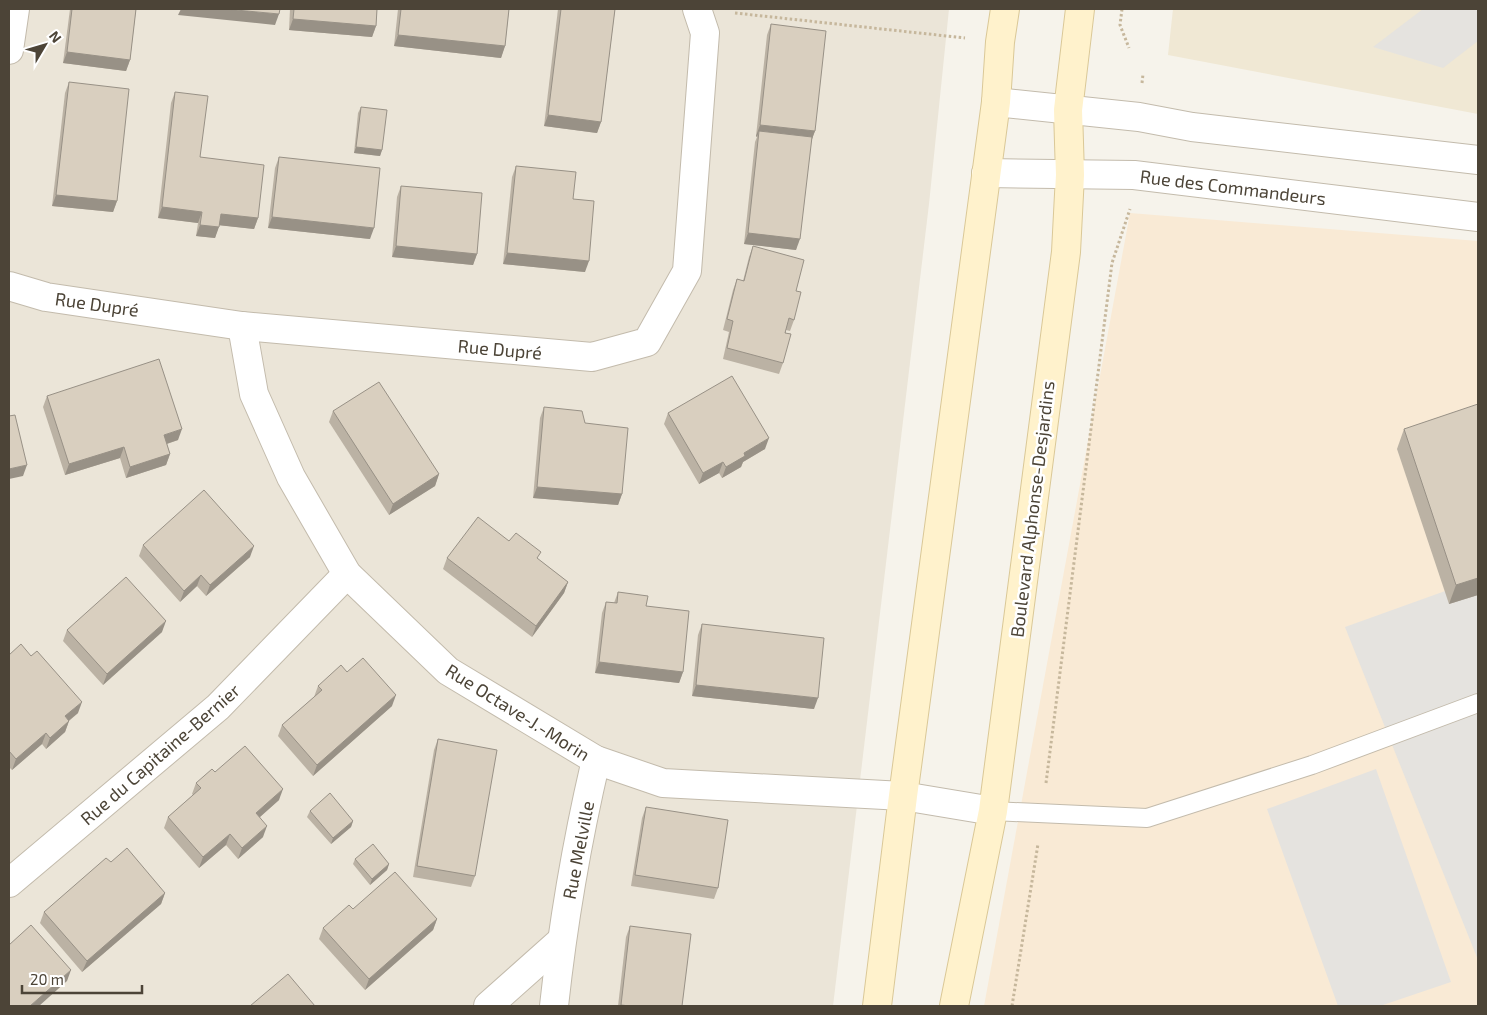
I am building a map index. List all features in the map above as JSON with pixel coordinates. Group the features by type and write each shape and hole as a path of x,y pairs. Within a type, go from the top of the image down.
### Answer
{"main road":[{"path":"877,1006 903,796 996,102 1000,42 1005,9"},
{"name":"Boulevard Alphonse-Desjardins","path":"954,1006 993,810 1066,252 1070,175 1068,110 1080,9"}],"street":[{"path":"9,50 15,9"},
{"name":"Rue Dupré","path":"9,286 46,296 242,326 592,357 647,342 687,271 705,33 697,9"},
{"path":"996,102 1478,160"},
{"name":"Rue des Commandeurs","path":"986,172 1134,175 1478,217"},
{"name":"Rue Octave-J.-Morin","path":"242,326 254,394 291,477 347,574 448,671 596,760 663,783 903,796 993,810"},
{"name":"Rue du Capitaine-Bernier","path":"9,883 218,707 347,574"},
{"name":"Rue Melville","path":"554,1006 561,941 581,826 596,760"},
{"path":"488,1006 561,941"}],"lane":[{"path":"993,810 1147,818 1312,765 1478,703"}],"path":[{"path":"697,9 1000,42"},
{"path":"1122,9 1120,26 1129,48"},
{"path":"1046,781 1112,263 1130,213 1131,203"},
{"path":"1012,1006 1038,838"}],"shaded area":[{"path":"9,9 949,9 929,204 833,1006 9,1006"},
{"path":"1173,9 1478,9 1478,114 1168,55"},
{"path":"1423,9 1478,9 1478,41 1443,68 1373,47"},
{"path":"1130,213 1478,241 1478,1006 984,1006"},
{"path":"1473,581 1478,582 1478,960 1345,627"},
{"path":"1376,769 1451,982 1380,1006 1338,1006 1267,809"}],"building":[{"path":"72,9 136,9 130,60 67,52"},
{"path":"225,9 280,9 279,14"},
{"path":"294,9 377,9 376,26 293,19"},
{"path":"401,9 509,9 505,46 398,35"},
{"path":"561,9 615,9 601,122 548,115"},
{"path":"771,24 826,31 815,131 760,125"},
{"path":"69,82 129,89 117,201 56,195"},
{"path":"175,92 208,96 200,157 264,165 258,218 221,214 219,227 200,225 202,212 162,207"},
{"path":"361,107 387,110 382,150 356,147"},
{"path":"759,131 812,137 800,239 748,233"},
{"path":"279,157 380,168 374,228 272,217"},
{"path":"516,166 576,172 573,199 594,201 589,261 507,253"},
{"path":"401,186 482,193 477,254 396,246"},
{"path":"753,246 804,260 796,291 801,292 794,320 789,318 785,333 791,334 783,363 727,348 733,321 727,319 737,279 744,281"},
{"path":"159,359 182,429 164,435 170,454 130,467 124,447 69,464 47,396"},
{"path":"732,376 769,438 744,453 745,456 726,467 723,462 703,473 668,413"},
{"path":"379,382 439,474 393,504 333,411"},
{"path":"1478,404 1478,578 1456,585 1404,429"},
{"path":"544,407 582,411 585,423 628,428 622,494 537,487"},
{"path":"15,415 27,465 9,469 9,416"},
{"path":"204,490 254,546 210,585 201,575 184,591 143,545"},
{"path":"478,517 509,541 516,533 541,552 537,558 568,582 536,626 447,558"},
{"path":"126,577 166,621 107,674 67,630"},
{"path":"618,592 648,596 646,606 689,611 683,672 599,662 606,602 617,603"},
{"path":"702,624 824,638 818,698 696,685"},
{"path":"21,644 31,656 37,651 82,702 65,716 69,721 50,738 46,733 16,759 9,751 9,655"},
{"path":"363,658 396,695 317,765 282,725 322,690 318,686 341,665 347,672"},
{"path":"438,739 497,750 475,876 417,866"},
{"path":"245,746 283,789 256,813 267,826 242,848 230,834 203,857 168,817 201,788 196,783 212,769 215,772"},
{"path":"330,793 353,821 333,838 310,811"},
{"path":"646,807 728,820 718,888 635,875"},
{"path":"373,844 389,864 372,879 355,859"},
{"path":"127,848 165,893 87,961 44,912 106,858 111,862"},
{"path":"395,872 437,919 369,979 323,928 349,905 353,909"},
{"path":"31,925 71,970 30,1006 9,1006 9,945"},
{"path":"630,926 691,934 682,1006 621,1005"},
{"path":"288,974 315,1006 250,1006"}]}
